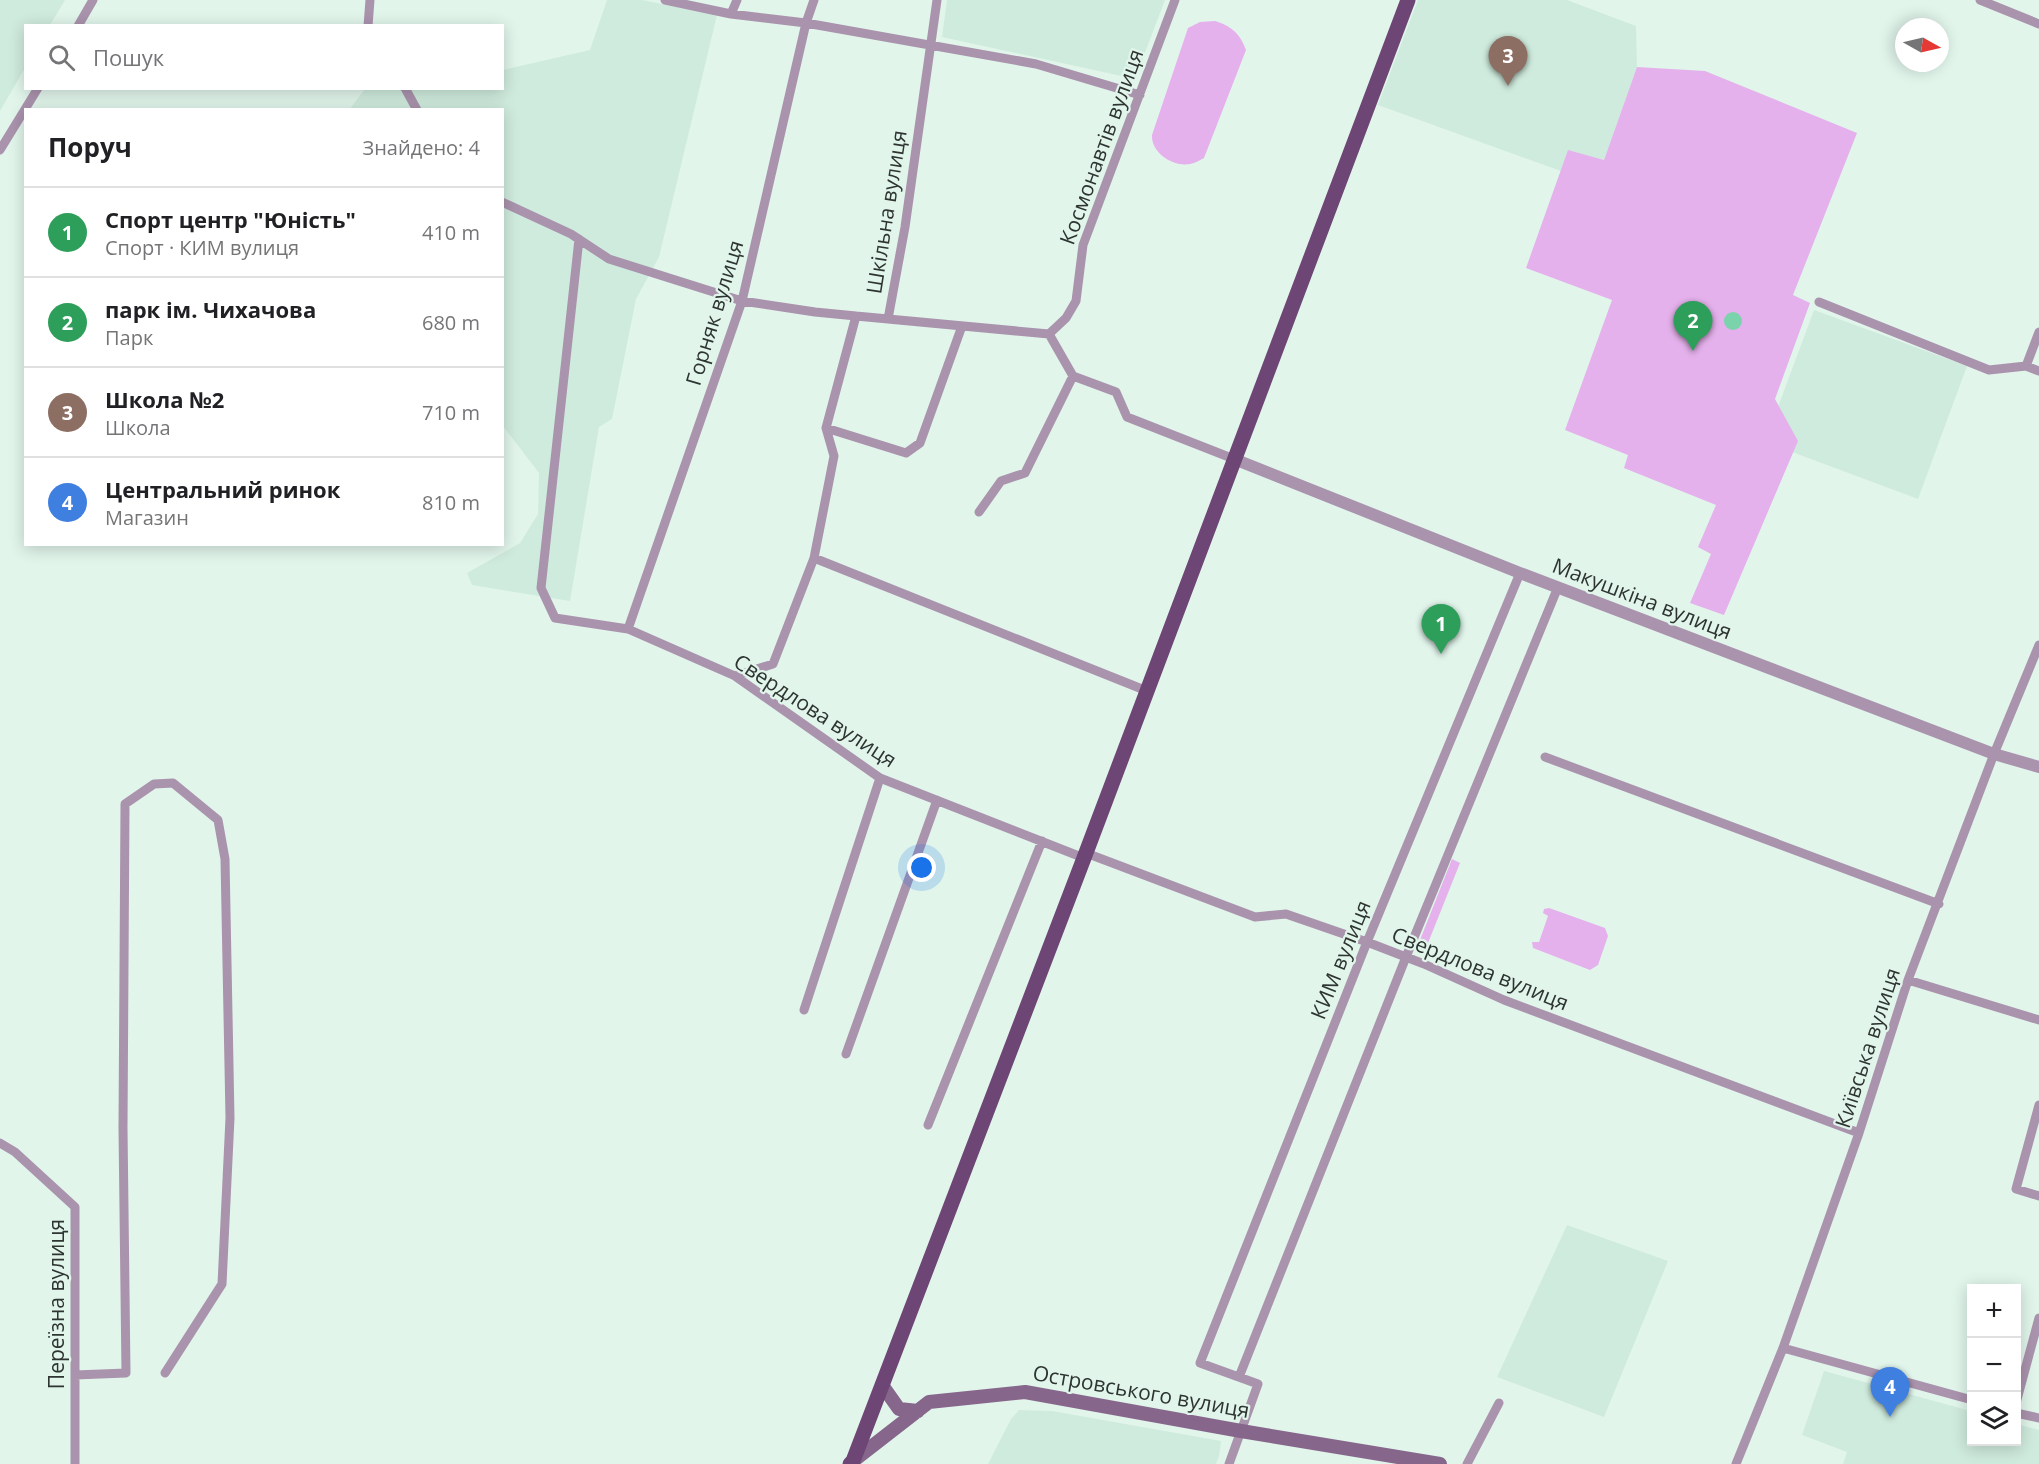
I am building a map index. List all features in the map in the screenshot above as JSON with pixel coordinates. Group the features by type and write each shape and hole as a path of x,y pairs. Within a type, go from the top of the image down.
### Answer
{"main road":[{"path":"852,1463 1085,855 1408,0"},
{"path":"882,1385 900,1409 918,1411"},
{"name":"Островського вулиця","path":"852,1463 929,1402 1025,1392 1406,1461 1440,1464"}],"street":[{"path":"79,24 93,0"},
{"path":"368,24 370,0"},
{"path":"665,0 731,14 806,22 1036,64 1140,94"},
{"path":"731,14 737,0"},
{"name":"Горняк вулиця","path":"628,629 742,300 806,22 814,0"},
{"name":"Шкільна вулиця","path":"826,428 856,316 888,319 905,227 937,0"},
{"name":"Космонавтів вулиця","path":"1049,334 1066,318 1076,301 1083,245 1174,0"},
{"path":"1980,0 2039,24"},
{"path":"26,108 37,90"},
{"path":"406,90 416,108"},
{"path":"0,150 24,111"},
{"path":"504,203 579,239 609,259 742,300 856,316"},
{"name":"Свердлова вулиця","path":"579,239 541,588 555,618 628,629 735,676 880,778 1042,841 1255,917 1286,914 1367,942 1504,1000 1859,1133"},
{"path":"1819,302 1989,369 2026,366 2039,371"},
{"path":"888,319 1049,334 1072,375 1116,392 1127,417 1234,459"},
{"path":"826,428 906,453 920,443 962,326"},
{"path":"2026,366 2039,332"},
{"path":"979,512 1001,482 1025,473 1072,375"},
{"path":"735,676 772,664 814,558 834,456 826,428"},
{"name":"Макушкіна вулиця","path":"1234,459 1520,573 1994,754 2039,767"},
{"path":"814,558 1147,691"},
{"name":"КИМ вулиця","path":"1239,1377 1200,1363 1367,942 1520,573"},
{"path":"1229,1464 1258,1384 1239,1377 1406,957 1558,587"},
{"name":"Київська вулиця","path":"1737,1464 1783,1348 1859,1133 1908,980 1939,904 1994,754 2039,645"},
{"path":"1545,757 1939,904"},
{"path":"804,1010 880,778"},
{"path":"75,1375 126,1374 123,1138 125,804 154,784 173,783 218,820 225,859 230,1118 222,1284 165,1373"},
{"path":"846,1054 937,800"},
{"path":"928,1125 1042,841"},
{"path":"1908,980 2039,1020"},
{"path":"2039,1105 2016,1189 2039,1196"},
{"name":"Переїзна вулиця","path":"0,1143 15,1152 75,1207 75,1464"},
{"path":"2019,1392 2039,1318"},
{"path":"1783,1348 1967,1399"},
{"path":"1467,1464 1499,1403"},
{"path":"2021,1414 2039,1418"}],"shaded area":[{"path":"0,0 65,0 51,24 24,24 24,70 0,111"},
{"path":"607,0 642,0 717,15 659,257 636,299 612,419 599,427 570,601 472,585 467,573 520,543 538,514 539,473 504,427 504,108 351,108 364,90 504,90 504,70 590,50"},
{"path":"947,0 1165,0 1135,79 942,37"},
{"path":"1418,0 1567,0 1636,26 1637,67 1604,160 1568,151 1561,171 1378,105"},
{"path":"1215,21 1234,31 1246,50 1204,158 1190,164 1170,161 1155,148 1152,135 1188,28 1200,22"},
{"path":"1637,67 1705,71 1857,133 1793,295 1810,303 1775,399 1798,441 1724,615 1690,603 1711,554 1698,547 1716,505 1624,468 1628,455 1565,430 1612,300 1526,268 1568,150 1604,160"},
{"path":"1814,310 1967,366 1918,499 1765,442"},
{"path":"1733,312 1739,315 1742,321 1739,327 1733,330 1727,327 1724,321 1727,315"},
{"path":"1452,859 1460,863 1428,943 1420,940"},
{"path":"1549,908 1605,928 1608,936 1598,965 1590,970 1533,948 1532,942 1539,942 1548,916 1543,913 1544,909"},
{"path":"1567,1225 1668,1261 1604,1417 1497,1377"},
{"path":"1824,1371 1967,1410 1967,1446 2021,1446 2021,1425 2039,1430 2039,1464 1843,1464 1847,1452 1802,1435"},
{"path":"1019,1410 1052,1411 1221,1441 1219,1456 1216,1464 988,1464 1011,1419"}],"place":[{"name":"Школа №2","path":"1508,86"},
{"name":"парк ім. Чихачова","path":"1693,351"},
{"name":"Спорт центр \"Юність\"","path":"1441,654"},
{"name":"Центральний ринок","path":"1890,1417"}]}
